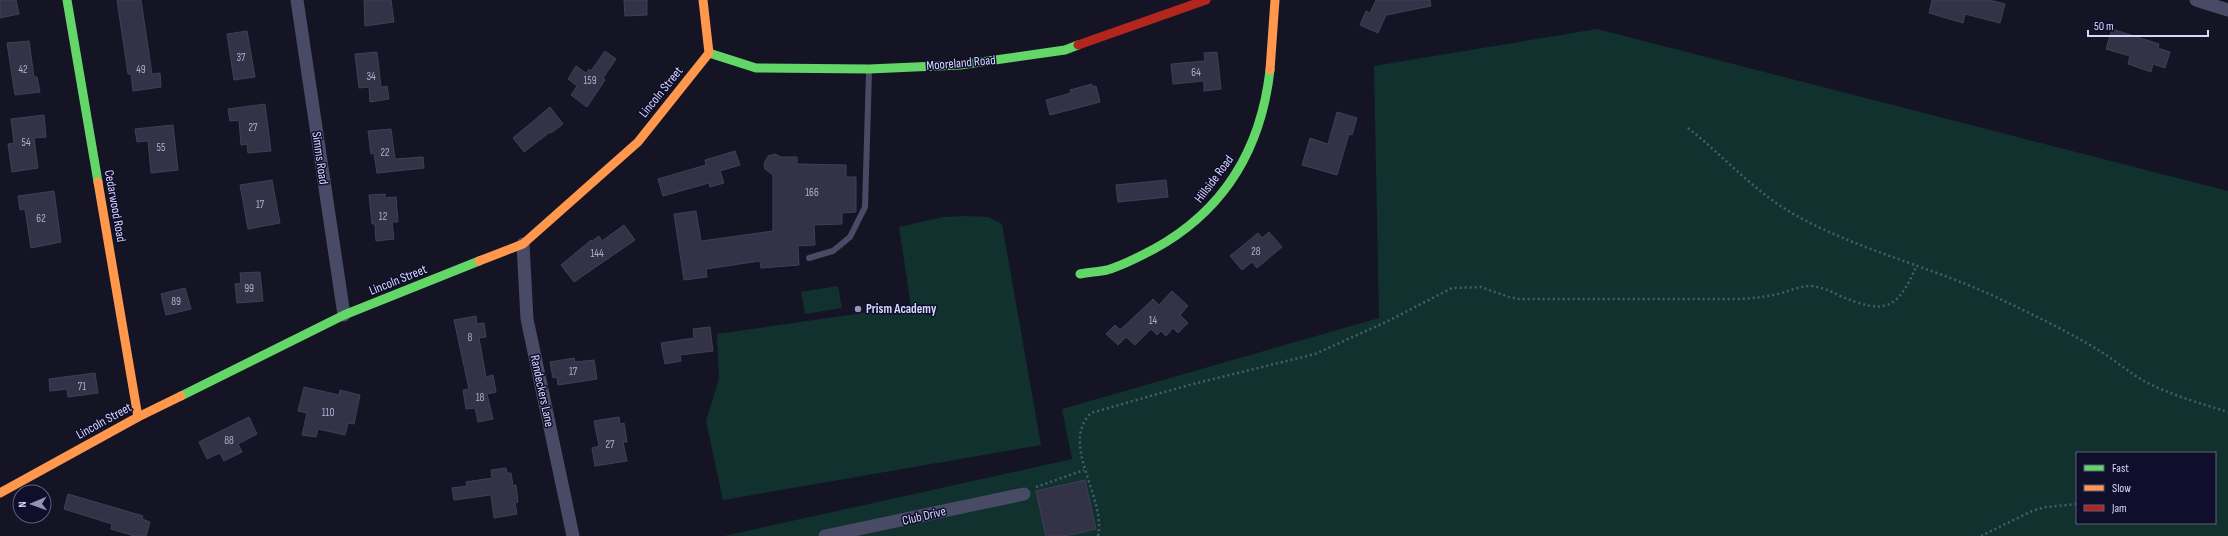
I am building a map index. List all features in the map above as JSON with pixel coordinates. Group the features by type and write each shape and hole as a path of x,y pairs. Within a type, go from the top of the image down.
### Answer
{"street":[{"name":"Cedarwood Road","path":"67,0 138,417"},
{"name":"Simms Road","path":"297,0 344,315"},
{"path":"703,0 709,53"},
{"name":"Mooreland Road","path":"709,53 756,68 869,68 960,65 1065,50 1206,0"},
{"name":"Hillside Road","path":"1080,274 1110,270 1144,254 1186,230 1215,205 1240,170 1254,140 1263,110 1273,39 1274,0"},
{"path":"2196,0 2228,10"},
{"name":"Lincoln Street","path":"0,493 138,417 344,315 523,244 638,142 709,53"},
{"name":"Randeckers Lane","path":"523,244 527,319 573,536"},
{"name":"Club Drive","path":"825,536 1024,494"}],"lane":[{"path":"809,258 833,251 850,237 866,207 869,68"}],"path":[{"path":"1688,128 1780,206 1798,217 1855,242 1917,265 2003,300 2102,353 2156,387 2228,412"},
{"path":"1098,536 1096,508 1084,470 1080,437 1085,419 1091,413 1189,385 1315,354 1386,322 1452,288 1481,287 1509,298 1519,299 1733,299 1764,297 1809,286 1826,289 1862,305 1878,308 1890,304 1903,292 1917,265"},
{"path":"1024,494 1054,480 1084,470"},
{"path":"1981,536 2032,511 2046,507 2076,504"}],"green space":[{"path":"1597,29 2228,191 2228,536 724,536 1072,459 1062,409 1379,318 1374,66"},
{"path":"943,217 988,217 1002,224 1041,445 723,500 706,421 719,379 717,334 911,306 899,227"},
{"path":"838,286 842,308 805,314 801,292"}],"building":[{"path":"0,0 16,0 19,14 0,18"},
{"path":"117,0 141,0 152,74 160,73 161,87 133,91 131,74 128,74"},
{"path":"364,0 391,0 394,22 365,26"},
{"path":"624,0 647,0 647,15 625,16"},
{"path":"1376,0 1430,0 1431,6 1386,15 1378,33 1360,25 1366,11 1370,13"},
{"path":"1932,0 1989,0 2005,4 2000,23 1965,14 1963,23 1929,13"},
{"path":"2112,29 2159,44 2158,48 2170,52 2165,68 2153,64 2151,72 2128,64 2130,56 2106,49"},
{"path":"247,31 255,77 234,80 227,34"},
{"path":"29,41 34,77 37,77 40,92 15,95 7,43"},
{"path":"605,51 616,59 603,78 605,80 587,107 571,95 577,86 568,79 576,66 586,73 589,69 591,71"},
{"path":"377,52 381,87 387,86 389,99 370,102 369,87 359,88 355,54"},
{"path":"1217,52 1221,89 1204,91 1204,81 1173,84 1171,64 1205,61 1204,53"},
{"path":"1092,84 1092,87 1096,86 1100,102 1050,115 1046,100 1071,93 1070,90"},
{"path":"265,104 271,151 248,153 247,144 241,145 239,120 230,121 228,109"},
{"path":"550,107 563,124 524,152 513,138"},
{"path":"1337,112 1357,118 1352,135 1349,134 1337,175 1302,165 1310,138 1328,144"},
{"path":"44,115 46,137 34,138 38,168 12,172 8,144 14,143 11,119"},
{"path":"173,125 178,170 151,173 148,141 137,142 135,129"},
{"path":"391,129 395,159 423,157 424,168 377,173 374,153 371,154 368,131"},
{"path":"735,151 740,165 720,171 724,183 710,187 709,183 663,196 658,179 706,165 705,160"},
{"path":"775,154 781,157 797,157 797,164 846,165 846,177 856,177 856,212 842,213 842,224 814,225 815,245 798,246 799,265 761,268 760,261 706,269 707,277 684,280 674,214 696,211 701,241 773,231 773,175 765,169 764,164 768,156"},
{"path":"272,180 280,223 248,229 240,185"},
{"path":"1166,180 1168,197 1118,202 1116,185"},
{"path":"54,191 61,242 31,248 25,209 20,210 18,196"},
{"path":"385,194 385,198 396,197 398,222 392,222 394,239 376,241 375,224 372,224 369,195"},
{"path":"624,225 635,240 574,282 561,265 591,240 592,241 599,236 602,241"},
{"path":"1269,232 1282,247 1257,268 1252,262 1242,270 1230,256 1258,233 1262,238"},
{"path":"260,272 263,301 237,303 235,284 241,283 240,273"},
{"path":"185,288 191,309 166,315 161,294"},
{"path":"1172,291 1188,306 1180,315 1188,323 1178,333 1173,328 1166,336 1161,331 1157,335 1151,329 1135,345 1126,337 1118,345 1106,334 1115,325 1120,330 1153,299 1159,305"},
{"path":"476,316 477,324 484,323 486,337 479,338 486,377 493,375 496,392 487,394 493,419 478,422 475,408 466,409 463,390 469,389 454,320"},
{"path":"710,327 713,351 680,355 681,361 665,364 661,343 694,338 693,329"},
{"path":"574,358 575,362 594,360 597,379 558,385 557,377 553,378 550,362"},
{"path":"95,373 98,393 68,397 67,389 50,391 49,379"},
{"path":"304,387 339,395 340,390 360,395 354,424 348,423 345,435 318,429 316,437 302,435 307,413 298,411"},
{"path":"249,417 257,434 238,444 242,452 224,461 220,453 207,459 199,442"},
{"path":"619,417 620,424 624,423 627,442 623,442 627,461 595,466 592,448 599,446 594,421"},
{"path":"506,468 507,473 511,473 513,486 516,485 518,502 515,503 517,514 494,518 491,495 454,500 452,488 467,486 466,482 492,478 491,470"},
{"path":"1085,480 1096,529 1065,536 1046,536 1036,491"},
{"path":"68,494 143,516 142,519 150,522 146,536 134,536 111,529 112,524 64,509"}],"traffic: fast":[{"path":"67,0 98,182"},
{"path":"709,53 756,68 869,69 960,65 1065,50 1078,45"},
{"path":"1080,274 1104,271 1113,268 1131,261 1154,249 1179,233 1201,216 1220,196 1248,151 1258,126 1270,70"},
{"path":"181,396 344,315 479,261"}],"traffic: slow":[{"path":"479,261 523,244 638,142 709,53 703,0"},
{"path":"1270,70 1275,0"},
{"path":"98,182 138,417"},
{"path":"0,493 138,417 181,396"}],"traffic: jam":[{"path":"1078,45 1206,0"}],"place":[{"name":"Prism Academy","path":"858,309"}]}
